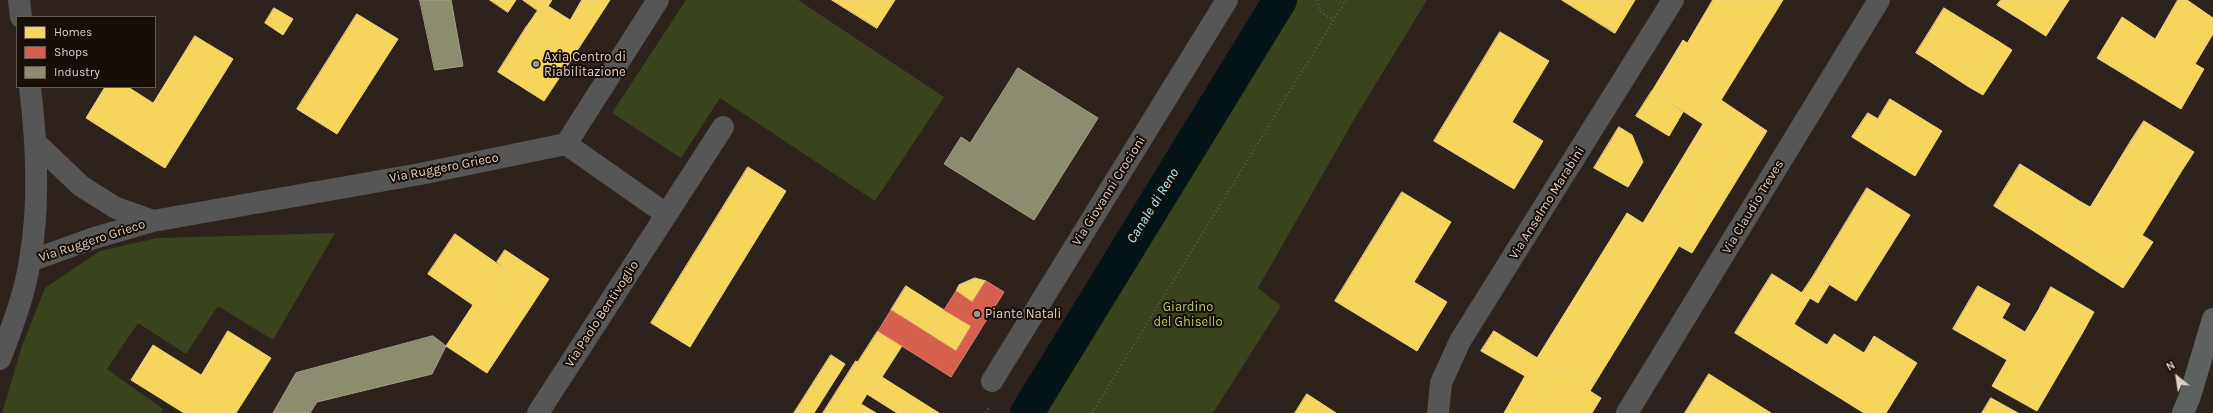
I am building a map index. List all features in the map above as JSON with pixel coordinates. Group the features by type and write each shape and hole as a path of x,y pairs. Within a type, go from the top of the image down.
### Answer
{"main road":[{"path":"2183,413 2190,396 2213,319"}],"street":[{"path":"19,0 21,16"},
{"path":"658,0 566,144 666,214"},
{"name":"Via Giovanni Crocioni","path":"992,381 1227,0"},
{"name":"Via Anselmo Marabini","path":"1438,413 1441,384 1460,341 1673,0"},
{"name":"Via Claudio Treves","path":"1627,413 1879,0"},
{"path":"0,359 14,321 30,261 36,206 36,143 30,88"},
{"name":"Via Paolo Bentivoglio","path":"538,413 723,127"},
{"name":"Via Ruggero Grieco","path":"36,143 81,186 116,208 153,221"},
{"name":"Via Ruggero Grieco","path":"30,261 94,238 153,221 420,174 566,144"}],"path":[{"path":"1317,0 1321,12 1334,20"},
{"path":"1336,0 1344,4"},
{"path":"1092,413 1346,0"}],"green space":[{"path":"686,0 798,0 944,97 875,201 720,98 681,158 612,113"},
{"name":"Giardino del Ghisello","path":"1293,0 1427,0 1355,118 1258,288 1281,306 1213,413 1042,413"},
{"path":"335,233 273,340 218,306 186,354 138,323 107,369 163,409 161,413 2,413 22,346 45,288 100,251 157,238"}],"building: Homes":[{"path":"490,0 516,0 508,12"},
{"path":"523,0 552,0 543,14"},
{"path":"582,0 610,0 573,57 527,26 538,10 543,14 548,6 570,20"},
{"path":"832,0 895,0 877,28"},
{"path":"1562,0 1635,0 1615,33"},
{"path":"1713,0 1783,0 1721,100 1703,124 1652,91 1683,40 1687,43"},
{"path":"2001,0 2069,0 2046,36 1997,5"},
{"path":"2178,0 2187,0 2213,18 2213,34 2195,64 2204,69 2181,109 2097,58 2122,17 2155,39"},
{"path":"274,8 293,19 283,35 265,23"},
{"path":"1944,8 1998,41 1969,87 1926,59 1937,40 1928,34"},
{"path":"357,14 398,39 337,134 297,109"},
{"name":"Axia Centro di Riabilitazione","path":"527,26 573,57 544,101 498,72"},
{"path":"1500,32 1549,61 1512,122 1543,141 1514,189 1434,141"},
{"path":"1928,34 1937,40 1926,59 1916,53"},
{"path":"195,36 233,59 165,168 86,118 104,88 130,88 153,103"},
{"path":"1998,41 2012,50 1983,95 1969,87"},
{"path":"1652,91 1683,112 1669,136 1636,116"},
{"path":"1890,99 1942,131 1915,176 1871,149 1883,130 1875,124"},
{"path":"1721,100 1767,131 1692,253 1679,246 1746,137 1723,122 1707,146 1701,141 1682,173 1688,177 1661,219 1656,215 1649,227 1643,223 1703,124"},
{"path":"1868,113 1878,119 1875,124 1883,130 1871,149 1852,137"},
{"path":"2144,121 2194,152 2181,172 2131,141"},
{"path":"1723,122 1746,137 1590,391 1537,358 1627,213 1649,227 1656,215 1661,219 1688,177 1682,173 1701,141 1707,146"},
{"path":"1619,127 1632,135 1643,162 1628,187 1594,168"},
{"path":"2131,141 2181,172 2119,273 2061,236 2081,202 2090,207"},
{"path":"2020,164 2081,202 2061,236 2119,273 2142,235 2153,242 2123,288 1994,206"},
{"path":"748,167 786,191 690,347 651,323"},
{"path":"1867,188 1910,215 1856,301 1814,275"},
{"path":"1402,192 1451,222 1414,282 1447,302 1417,351 1335,301"},
{"path":"455,234 505,269 493,285 528,311 487,373 446,346 473,305 428,274"},
{"path":"505,250 549,279 528,311 493,285 505,269 497,262"},
{"path":"1772,274 1810,298 1794,324 1827,345 1834,334 1864,353 1874,336 1917,363 1886,413 1864,413 1735,333"},
{"path":"1814,275 1829,285 1818,303 1802,293"},
{"path":"975,278 986,281 972,302 956,291 959,285"},
{"path":"906,286 944,310 930,334 891,310"},
{"path":"1978,286 2010,304 2002,318 2025,332 2040,307 2083,332 2037,411 1992,386 2007,360 1953,329"},
{"path":"2051,287 2094,312 2083,332 2040,307"},
{"path":"944,310 971,326 956,351 930,334"},
{"path":"228,331 271,358 236,413 184,413 131,380 153,345 201,375"},
{"path":"878,331 902,346 882,377 858,362"},
{"path":"1494,331 1555,369 1528,413 1504,413 1525,376 1481,351"},
{"path":"831,355 845,364 814,413 794,413"},
{"path":"856,361 939,413 897,413 867,394 861,404 876,413 823,413"},
{"path":"1555,369 1601,398 1592,413 1528,413"},
{"path":"1709,374 1771,413 1685,413"},
{"path":"1307,394 1336,413 1295,413"},
{"path":"1991,398 2018,413 1982,413"}],"building: Shops":[{"path":"986,281 1004,292 951,377 878,331 891,310 956,351 971,326 944,310 956,291 972,302"}],"building: Industry":[{"path":"420,0 451,0 463,66 435,70"},
{"path":"1018,68 1098,118 1034,220 944,164 961,137 970,143"},
{"path":"433,336 446,346 432,374 317,402 310,413 273,413 296,373"}],"waterway":[{"name":"Canale di Reno","path":"1027,413 1280,0"}],"place":[{"name":"Axia Centro di Riabilitazione","path":"536,64"},
{"name":"Piante Natali","path":"977,314"}]}
